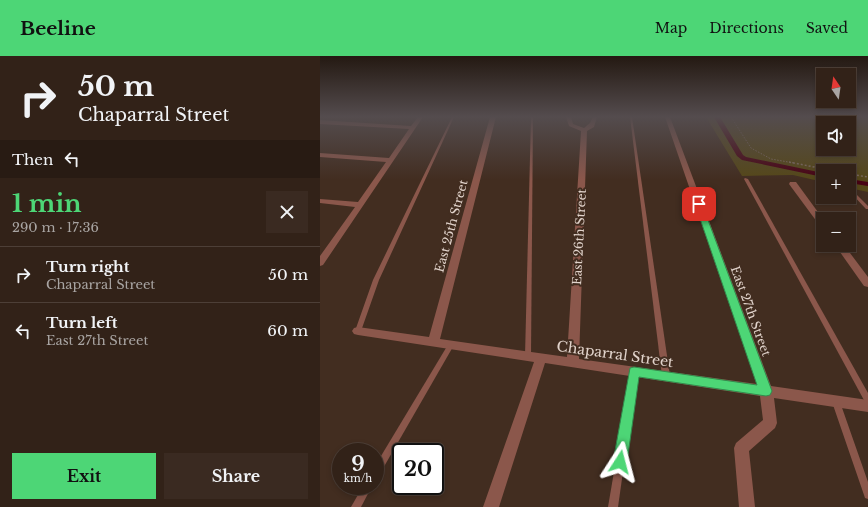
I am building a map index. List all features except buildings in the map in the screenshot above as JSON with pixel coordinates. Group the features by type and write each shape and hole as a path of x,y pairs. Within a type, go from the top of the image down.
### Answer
{"street":[{"path":"320,263 405,138"},
{"name":"East 25th Street","path":"432,342 487,138"},
{"name":"East 26th Street","path":"573,363 584,138"},
{"name":"East 27th Street","path":"676,138 766,391 770,423 741,448 747,507"},
{"path":"320,155 391,160"},
{"path":"793,184 816,215"},
{"path":"320,201 360,205"},
{"path":"844,252 868,284"},
{"name":"Chaparral Street","path":"358,331 868,406"},
{"path":"491,507 535,357"}],"lane":[{"path":"358,331 376,280 443,138"},
{"path":"532,138 535,357"},
{"path":"634,138 666,376"},
{"path":"746,179 868,400"},
{"path":"856,196 868,208"},
{"path":"384,459 451,345"},
{"path":"613,507 634,372"},
{"path":"836,402 868,495"},
{"path":"356,507 363,495"}],"path":[{"path":"745,138 751,148 763,156 775,160 816,168"},
{"path":"856,175 868,178"}],"shaded area":[{"path":"719,138 816,138 816,156 856,156 856,138 868,138 868,192 856,189 856,164 816,164 816,180 793,175 742,176"}],"waterway":[{"path":"729,138 740,156 744,159 816,174"},
{"path":"856,182 868,184"}],"route":[{"path":"620,462 634,372 766,391 699,204"}]}
